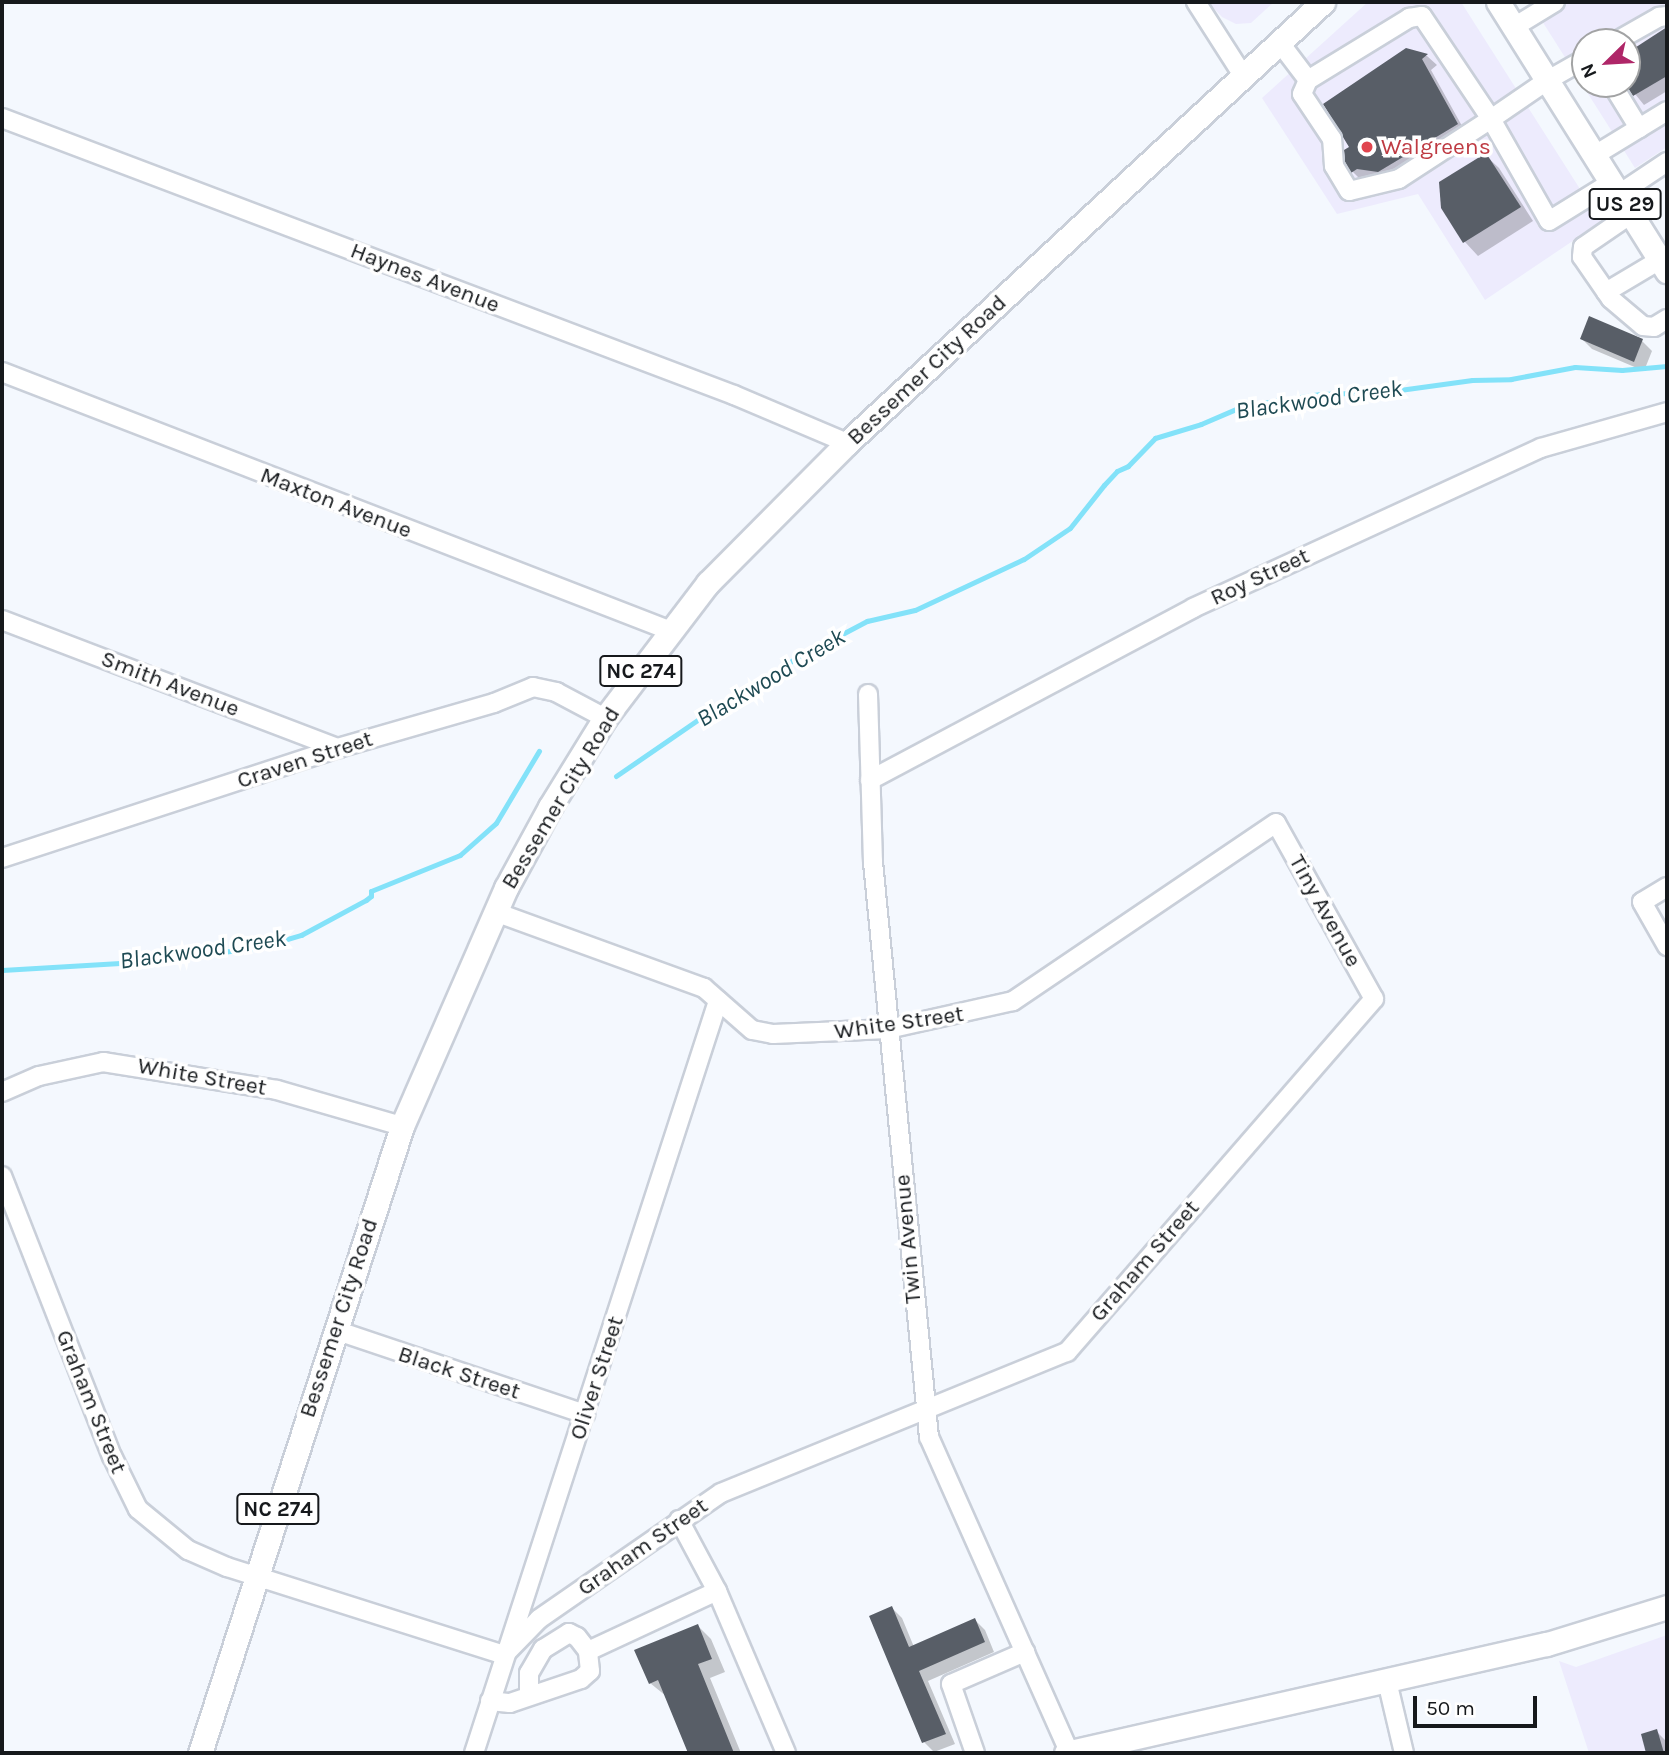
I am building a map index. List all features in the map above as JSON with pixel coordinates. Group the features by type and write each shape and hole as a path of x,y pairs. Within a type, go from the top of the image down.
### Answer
{"main road":[{"name":"US 29","path":"1498,2 1664,265"},
{"name":"Bessemer City Road","path":"200,1753 334,1330 402,1126 523,854 605,719 708,583 847,443 1244,78 1280,43 1313,5"},
{"path":"1069,1753 1547,1644 1667,1607"}],"street":[{"path":"1196,2 1244,78"},
{"path":"1514,27 1555,2"},
{"path":"1571,67 1548,80 1491,119 1399,179 1349,191 1334,166 1332,139 1303,94 1308,80 1409,18 1422,16 1491,119 1549,221 1667,162"},
{"path":"1640,28 1659,17 1667,16"},
{"path":"1280,43 1308,80"},
{"path":"1621,98 1639,128"},
{"path":"1595,155 1667,111"},
{"name":"Haynes Avenue","path":"2,118 734,394 847,443"},
{"path":"1631,214 1583,247 1582,257 1606,292 1643,326 1654,327 1667,319"},
{"path":"1606,292 1664,265"},
{"name":"Maxton Avenue","path":"2,372 671,631"},
{"name":"Roy Street","path":"870,780 984,716 1205,602 1541,447 1667,412"},
{"name":"Smith Avenue","path":"2,620 338,748"},
{"name":"Craven Street","path":"2,858 338,748 494,703 533,687 556,692 605,719"},
{"name":"Twin Avenue","path":"868,694 873,862 924,1408 929,1437 1069,1753"},
{"name":"White Street","path":"495,912 704,988 752,1030 773,1034 888,1029 1013,1001 1276,822"},
{"name":"Tiny Avenue","path":"1276,822 1374,999"},
{"path":"1667,887 1642,902 1667,946"},
{"name":"Graham Street","path":"2,1175 112,1457 133,1501 148,1519 188,1550 257,1576 503,1656 540,1619 721,1493 924,1408 1042,1365 1067,1352 1374,999"},
{"name":"Oliver Street","path":"474,1753 503,1656 585,1414 718,1001"},
{"name":"White Street","path":"2,1092 39,1076 103,1062 277,1090 402,1126"},
{"name":"Black Street","path":"334,1330 585,1414"},
{"path":"679,1520 717,1591 786,1753"},
{"path":"588,1651 717,1591"},
{"path":"490,1701 510,1703 581,1679 590,1671 588,1651 577,1637 569,1633 543,1649 529,1674 529,1696"},
{"path":"975,1753 951,1684 1026,1652"},
{"path":"1387,1681 1404,1753"}],"shaded area":[{"path":"1208,2 1274,2 1251,23 1236,24 1222,17"},
{"path":"1368,2 1461,2 1601,222 1485,300 1418,194 1337,214 1262,98"},
{"path":"1530,2 1667,2 1667,147 1635,168 1591,98 1641,98 1641,28 1571,28 1571,67"},
{"path":"1667,1635 1667,1753 1589,1753 1559,1661 1576,1667"}],"building":[{"path":"1667,27 1667,76 1641,91 1641,44"},
{"name":"Walgreens","path":"1406,48 1428,54 1422,59 1458,124 1378,172 1357,169 1351,173 1345,162 1344,150 1349,147 1323,104"},
{"path":"1486,153 1521,207 1463,243 1441,208 1439,182"},
{"path":"1589,316 1643,339 1634,362 1580,339"},
{"path":"892,1606 909,1647 975,1618 985,1642 919,1671 946,1734 922,1743 869,1616"},
{"path":"698,1624 712,1659 698,1664 734,1753 688,1753 658,1680 649,1684 634,1650"},
{"path":"1657,1729 1664,1753 1646,1753 1641,1734"}],"waterway":[{"name":"Blackwood Creek","path":"616,776 712,710 752,689 793,660 867,621 915,610 1024,559 1070,528 1117,471 1128,466 1155,438 1201,424 1243,406 1320,394 1385,392 1472,380 1511,379 1575,367 1622,370 1667,366"},
{"name":"Blackwood Creek","path":"2,970 154,961 260,947 301,935 366,900 371,896 371,891 460,855 496,823 539,751"}],"place":[{"name":"Walgreens","path":"1367,147"}]}
